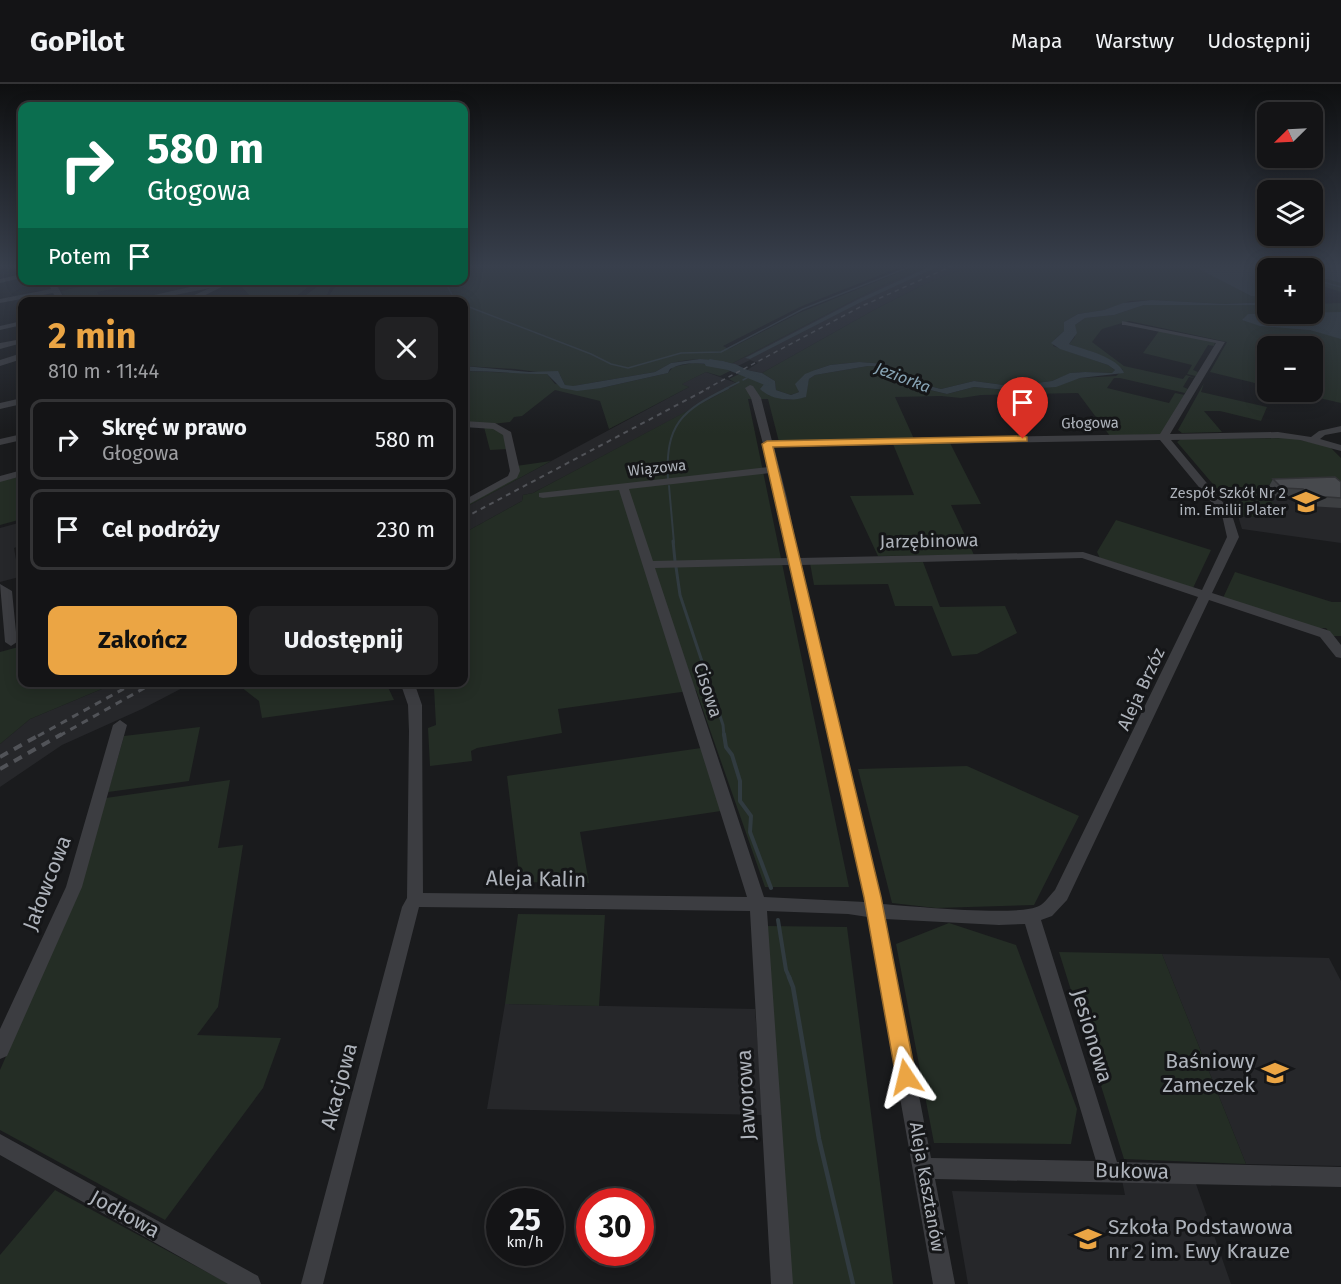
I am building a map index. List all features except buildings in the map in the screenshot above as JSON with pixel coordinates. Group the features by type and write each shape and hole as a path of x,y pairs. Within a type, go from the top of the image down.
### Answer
{"street":[{"path":"1125,323 1221,342 1163,437"},
{"path":"0,328 18,324"},
{"path":"0,346 18,342"},
{"path":"0,363 18,357"},
{"name":"Aleja Kasztanów","path":"750,388 756,398 774,470 875,911 944,1284"},
{"path":"0,406 18,402"},
{"path":"468,424 495,426 508,434 515,475 468,502"},
{"path":"1313,440 1322,433 1341,429"},
{"name":"Głogowa","path":"767,444 1278,435 1313,440 1341,448"},
{"name":"Aleja Brzóz","path":"875,911 999,918 1031,916 1046,911 1061,895 1233,537 1231,522 1227,514 1163,437"},
{"path":"0,442 18,438"},
{"path":"1341,448 1341,454"},
{"name":"Wiązowa","path":"543,495 774,470"},
{"path":"0,479 18,474"},
{"name":"Cisowa","path":"623,487 758,904"},
{"name":"Jarzębinowa","path":"649,565 1083,555 1325,634 1341,654"},
{"path":"4,590 11,642"},
{"path":"409,687 415,705 416,731 415,900"},
{"name":"Jałowcowa","path":"0,1050 74,887 120,725"},
{"name":"Aleja Kalin","path":"415,900 758,904 848,907 875,911"},
{"name":"Akacjowa","path":"312,1284 410,907 415,900"},
{"name":"Jaworowa","path":"758,904 782,1284"},
{"name":"Jesionowa","path":"1031,916 1109,1170"},
{"name":"Jodłowa","path":"0,1144 250,1284"},
{"name":"Bukowa","path":"923,1168 1109,1170 1341,1177"}],"shaded area":[{"path":"468,322 770,322 723,346 729,349 782,322 812,322 731,364 700,359 688,360 671,363 655,372 573,386 565,385 560,375 468,366"},
{"path":"812,322 853,322 762,373 747,370 758,363 750,360 738,366 731,364"},
{"path":"853,322 1064,322 1064,331 1055,339 1053,346 1108,365 1115,370 1113,373 1071,373 1052,381 1011,386 974,381 941,389 918,383 886,364 859,362 830,365 815,370 798,389 799,392 791,395 776,390 775,381 762,373"},
{"path":"1079,322 1126,322 1102,329 1092,342 1124,366 1183,379 1186,375 1195,378 1189,377 1183,387 1188,389 1185,393 1120,378 1114,378 1107,388 1169,403 1175,393 1185,395 1161,434 1110,436 1078,393 981,395 961,398 895,397 914,439 779,442 768,399 748,399 849,887 765,887 696,690 558,709 562,733 477,748 471,751 472,761 430,766 428,728 436,725 434,687 468,687 468,531 522,501 523,495 533,493 738,384 729,379 741,373 765,384 768,395 787,400 805,397 809,379 815,375 868,366 874,366 909,385 947,394 974,387 1007,390 1039,388 1080,378 1116,376 1123,370 1108,359 1069,344 1075,337 1075,325"},
{"path":"1134,322 1323,324 1323,322 1341,322 1341,403 1323,399 1323,336 1257,336 1257,384 1210,372 1227,342"},
{"path":"1159,331 1215,342 1214,346 1208,345 1193,370 1198,372 1196,376 1187,374 1192,365 1143,353"},
{"path":"693,363 732,370 720,376 706,372 682,384 689,387 609,429 600,401 555,390 522,416 514,417 510,422 492,424 468,422 468,371 547,374 555,384 601,388 668,373 673,367"},
{"path":"706,372 739,384 533,493 523,495 522,501 468,531 468,506 689,387 681,384"},
{"path":"1204,383 1201,392 1267,407 1261,421 1220,411 1204,411 1222,432 1182,433 1178,430"},
{"path":"484,427 493,427 502,431 508,449 490,450"},
{"path":"1292,438 1330,447 1341,458 1341,488 1337,484 1258,485 1286,518 1238,516 1177,442 1181,439"},
{"path":"950,443 981,504 951,505 974,555 878,556 850,496 914,495 893,444"},
{"path":"551,461 468,506 468,503 503,485 516,466"},
{"path":"18,477 18,520 0,525 0,481"},
{"name":"Zespół Szkół Nr 2 im. Emilii Plater","path":"1337,484 1341,488 1341,543 1242,529 1238,516 1286,518 1257,485"},
{"path":"1116,520 1211,550 1193,588 1100,558 1097,552"},
{"path":"18,523 18,546 14,548 18,577 0,582 0,528"},
{"path":"923,562 940,607 1005,606 1017,633 977,654 952,656 932,606 895,606 888,584 814,585 810,563"},
{"path":"1235,572 1332,602 1341,602 1341,636 1332,636 1326,628 1313,628 1223,598"},
{"path":"18,647 18,687 106,687 30,719 0,744 0,652"},
{"path":"106,687 184,687 62,745 0,787 0,744 30,719"},
{"path":"241,687 388,687 394,700 262,718 259,701"},
{"path":"200,727 189,781 108,792 124,736"},
{"path":"701,748 721,811 580,832 589,883 520,882 507,776"},
{"path":"967,766 1079,816 1034,905 936,908 892,903 858,769"},
{"path":"230,780 218,848 243,845 218,1007 197,1035 281,1038 263,1088 165,1220 0,1130 0,1070 80,889 106,798"},
{"path":"518,914 605,915 599,1006 505,1004"},
{"path":"949,923 1016,945 1077,1109 1071,1144 934,1143 896,944"},
{"path":"767,926 847,927 893,1284 789,1284"},
{"path":"1059,952 1162,954 1246,1164 1124,1159"},
{"name":"Baśniowy Zameczek","path":"1162,954 1329,958 1341,981 1341,1166 1246,1164"},
{"path":"505,1004 755,1009 763,1115 487,1109"},
{"name":"Szkoła Podstawowa nr 2 im. Ewy Krauze","path":"1122,1180 1196,1184 1231,1284 968,1284 952,1191 1125,1195"},
{"path":"55,1190 229,1284 0,1284 0,1255"}],"water":[{"path":"1064,322 1079,322 1075,325 1077,333 1069,344 1108,358 1121,367 1124,373 1080,378 1056,387 1007,390 974,387 947,394 909,385 874,366 868,366 815,375 809,379 806,397 788,400 770,396 760,389 765,383 741,373 747,370 762,373 775,381 776,390 791,395 799,392 795,384 805,374 830,365 859,362 886,364 918,383 941,389 974,381 1011,386 1052,381 1070,373 1112,373 1115,370 1108,365 1060,349 1051,343 1064,331"},
{"path":"1248,322 1323,324 1323,322 1341,322 1341,339 1310,330 1260,326"},
{"path":"700,359 723,361 738,366 732,370 709,364 685,364 670,369 668,373 577,391 561,388 547,374 468,371 468,366 529,372 558,371 565,385 573,386 655,372 671,363"}],"waterway":[{"path":"508,322 611,364 628,368 681,353 721,352 778,322"},
{"path":"748,358 818,322"},
{"name":"Jeziorka","path":"710,363 731,367 767,382"},
{"path":"743,380 752,375"},
{"path":"725,389 739,382"},
{"path":"668,480 670,445 673,432 679,422 698,404 728,388"},
{"path":"669,486 674,543"},
{"path":"673,541 675,561"},
{"path":"676,567 680,595 723,725 724,736"},
{"path":"724,734 726,747 732,755 740,781 740,801 751,816 750,832 771,888"},
{"path":"778,920 786,970 790,979"},
{"path":"789,977 793,987 819,1139 853,1284"}],"railway":[{"path":"706,389 832,322"},
{"path":"468,516 709,388"},
{"path":"38,736 127,687"},
{"path":"59,736 146,687"},
{"path":"0,757 41,734"},
{"path":"0,769 62,734"}],"place":[{"name":"Zespół Szkół Nr 2 im. Emilii Plater","path":"1306,502"},
{"name":"Baśniowy Zameczek","path":"1275,1073"},
{"name":"Szkoła Podstawowa nr 2 im. Ewy Krauze","path":"1088,1239"}],"route":[{"path":"906,1077 872,897 794,561 782,498 767,444 1023,439"}]}
